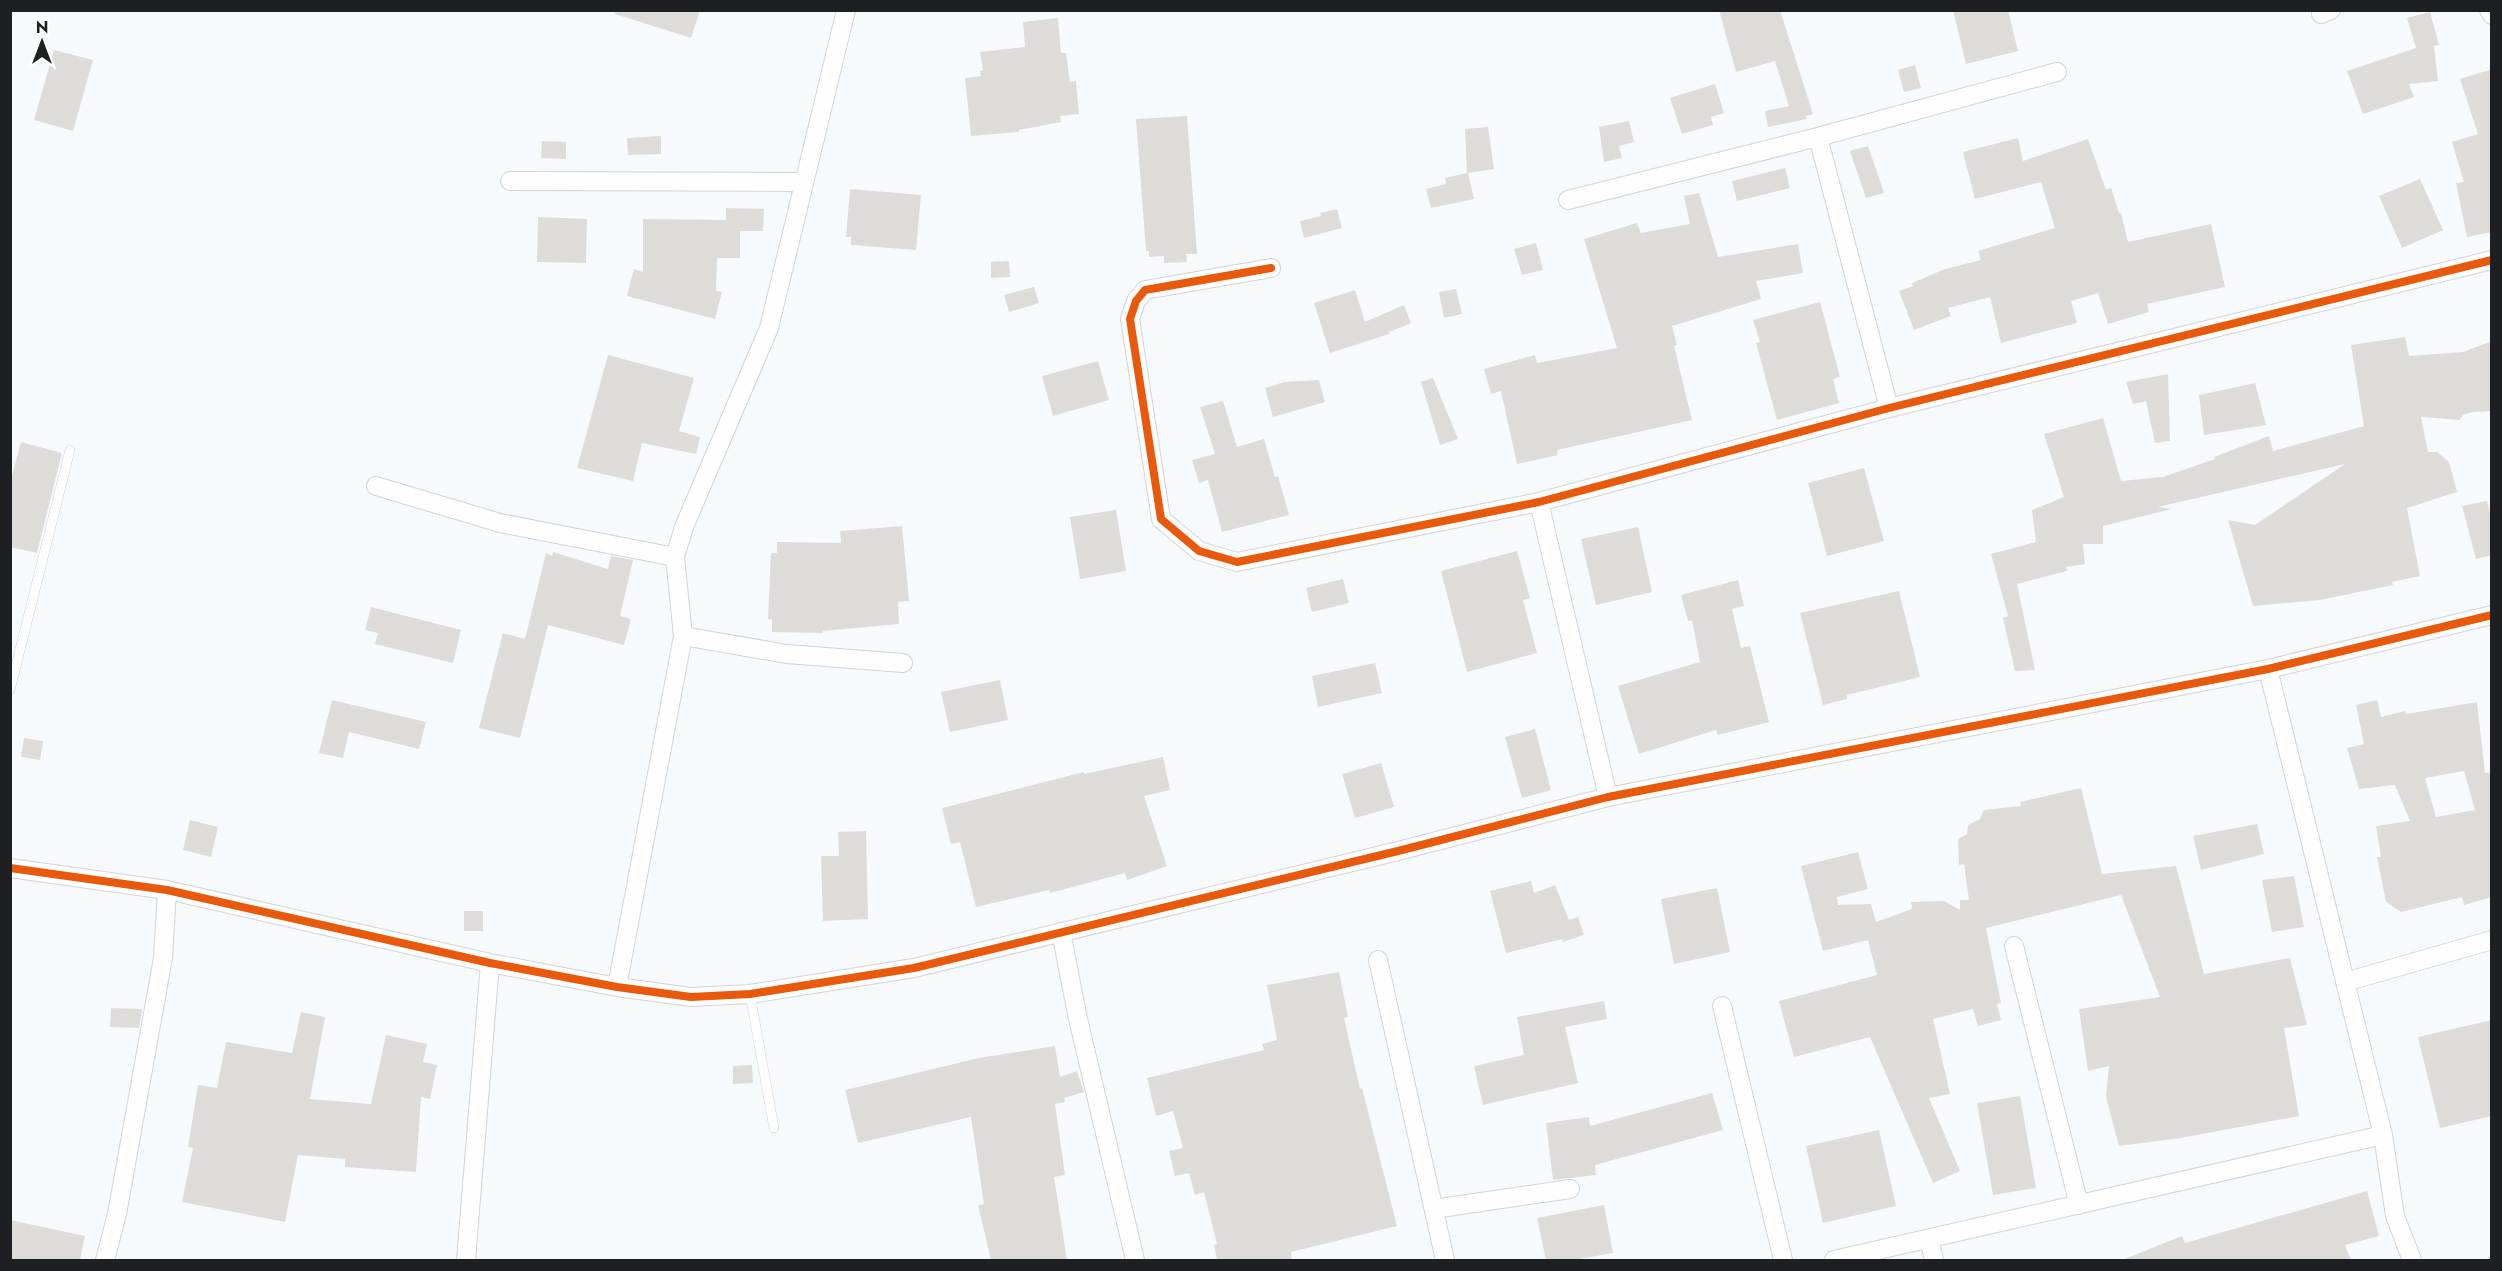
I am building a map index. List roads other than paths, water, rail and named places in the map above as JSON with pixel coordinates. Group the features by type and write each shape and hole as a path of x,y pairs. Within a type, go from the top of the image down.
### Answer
{"street":[{"path":"617,987 683,636 675,557 684,527 769,328 846,10"},
{"path":"2489,10 2492,15"},
{"path":"1568,200 1818,137 2057,72"},
{"path":"1818,137 1889,408"},
{"path":"510,180 804,182"},
{"path":"1271,268 1145,290 1136,302 1130,319 1161,519 1199,550 1236,562 1539,502 1889,408 2492,260"},
{"path":"376,486 500,523 675,557"},
{"path":"1539,502 1608,797"},
{"path":"10,868 167,890 490,963 617,987 691,997 750,994 914,968 1398,851 1608,797 2268,669 2492,615"},
{"path":"683,636 788,654 903,663"},
{"path":"2268,669 2383,1136 2395,1215 2412,1260"},
{"path":"105,1260 117,1214 163,958 167,890"},
{"path":"1061,932 1078,1019 1135,1260"},
{"path":"2345,982 2492,940"},
{"path":"2014,946 2079,1205"},
{"path":"1378,960 1445,1260"},
{"path":"466,1260 490,963"},
{"path":"1722,1006 1783,1260"},
{"path":"1834,1260 2383,1136"},
{"path":"1434,1209 1570,1189"},
{"path":"1929,1239 1934,1260"}],"lane":[{"path":"10,690 70,450"},
{"path":"750,994 774,1128"}]}
